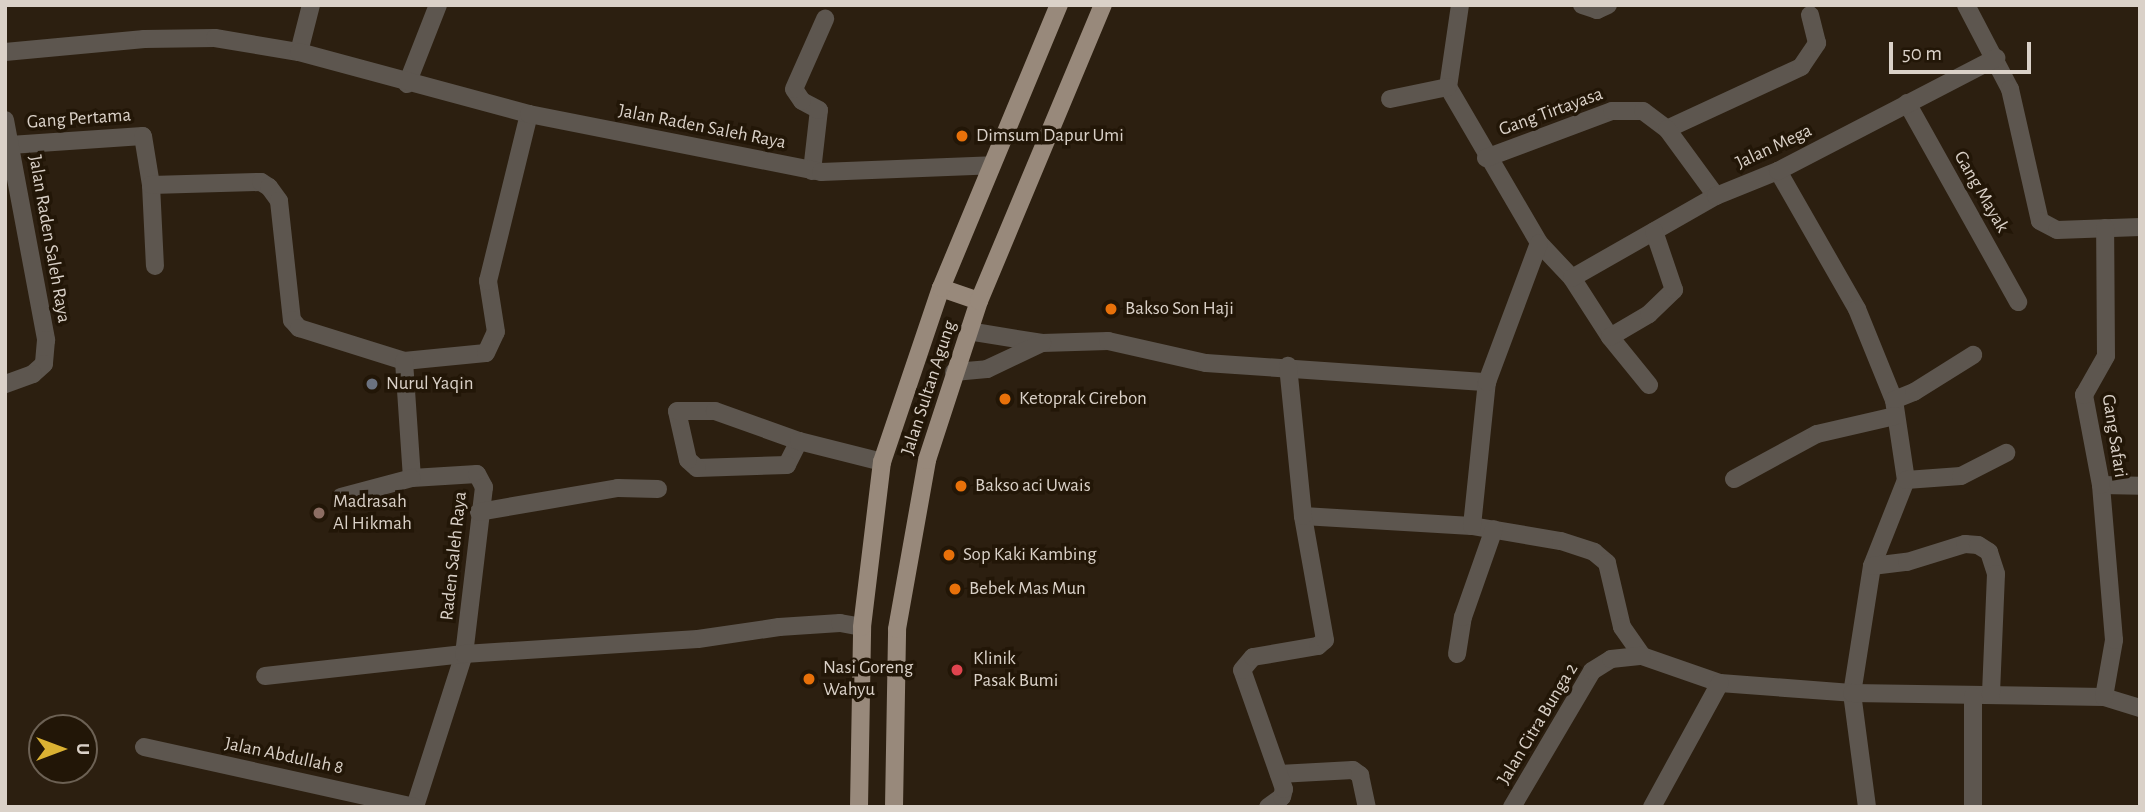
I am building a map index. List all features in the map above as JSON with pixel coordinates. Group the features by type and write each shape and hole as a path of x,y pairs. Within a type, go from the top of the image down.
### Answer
{"main road":[{"name":"Jalan Sultan Agung","path":"859,807 862,627 882,462 941,288 1059,5"},
{"name":"Jalan Sultan Agung","path":"894,807 897,629 927,460 979,301 1103,5"},
{"path":"941,288 979,301"}],"street":[{"path":"299,52 312,5"},
{"path":"407,84 438,5"},
{"path":"1460,5 1448,87 1486,158 1539,243 1572,278 1610,337 1649,385"},
{"path":"1582,5 1597,10 1608,5"},
{"path":"1966,5 1996,58 2026,144 2040,221 2057,230 2140,227"},
{"path":"1667,129 1801,66 1817,43 1810,15"},
{"path":"812,171 819,110 802,101 794,89 825,19"},
{"name":"Jalan Raden Saleh Raya","path":"5,52 144,39 215,38 299,52 407,84 529,114 812,171 833,174 992,165"},
{"name":"Jalan Mega","path":"1572,278 1716,196 1778,171 1996,58"},
{"path":"1390,99 1448,87"},
{"name":"Gang Mayak","path":"1906,103 2018,302"},
{"name":"Gang Tirtayasa","path":"1486,158 1626,108 1643,111 1667,129 1716,196"},
{"path":"155,266 151,185 261,182 270,187 279,201 292,320 299,328 404,361 486,353 493,344 495,315 488,281 529,114"},
{"name":"Jalan Raden Saleh Raya","path":"5,121 46,340 44,364 33,374 5,384"},
{"name":"Gang Pertama","path":"10,145 143,136 151,185"},
{"path":"1778,171 1857,309 1894,408 1906,480 1872,566 1852,693 1867,807"},
{"name":"Gang Safari","path":"2104,697 2114,640 2101,485 2084,395 2106,356 2105,228"},
{"path":"1610,337 1649,314 1674,290 1654,231"},
{"path":"1472,526 1487,382 1539,243"},
{"path":"968,331 1042,343 1108,341 1206,363 1288,366 1487,382"},
{"path":"954,372 988,369 1042,343"},
{"path":"1734,479 1817,434 1894,408 1914,392 1973,355"},
{"path":"341,497 412,478 404,361"},
{"path":"1268,807 1282,797 1279,774 1241,670 1253,657 1318,646 1325,640 1303,516 1288,366"},
{"path":"799,440 787,465 697,468 688,460 677,411 715,411 799,440 882,462"},
{"path":"1906,480 1961,475 2006,453"},
{"name":"Raden Saleh Raya","path":"412,478 477,474 484,487 464,654 415,807"},
{"path":"2101,485 2140,486"},
{"path":"479,512 618,488 658,489"},
{"path":"1303,516 1472,526 1561,541 1602,556 1622,627 1642,656 1720,683 1852,693 2104,697 2140,708"},
{"path":"1457,654 1463,617 1494,529"},
{"path":"1872,566 1908,562 1965,544 1978,545 1989,552 1996,574 1973,807"},
{"path":"265,676 464,654 698,639 840,623 862,627"},
{"name":"Jalan Citra Bunga 2","path":"1511,807 1592,671 1611,659 1642,656"},
{"path":"1651,807 1720,683"},
{"name":"Jalan Abdullah 8","path":"144,747 415,807"},
{"path":"1279,774 1353,770 1360,775 1367,807"}],"place":[{"name":"Dimsum Dapur Umi","path":"962,136"},
{"name":"Bakso Son Haji","path":"1111,309"},
{"name":"Nurul Yaqin","path":"372,384"},
{"name":"Ketoprak Cirebon","path":"1005,399"},
{"name":"Bakso aci Uwais","path":"961,486"},
{"name":"Madrasah Al Hikmah","path":"319,513"},
{"name":"Sop Kaki Kambing","path":"949,555"},
{"name":"Bebek Mas Mun","path":"955,589"},
{"name":"Klinik Pasak Bumi","path":"957,670"},
{"name":"Nasi Goreng Wahyu","path":"809,679"}]}
